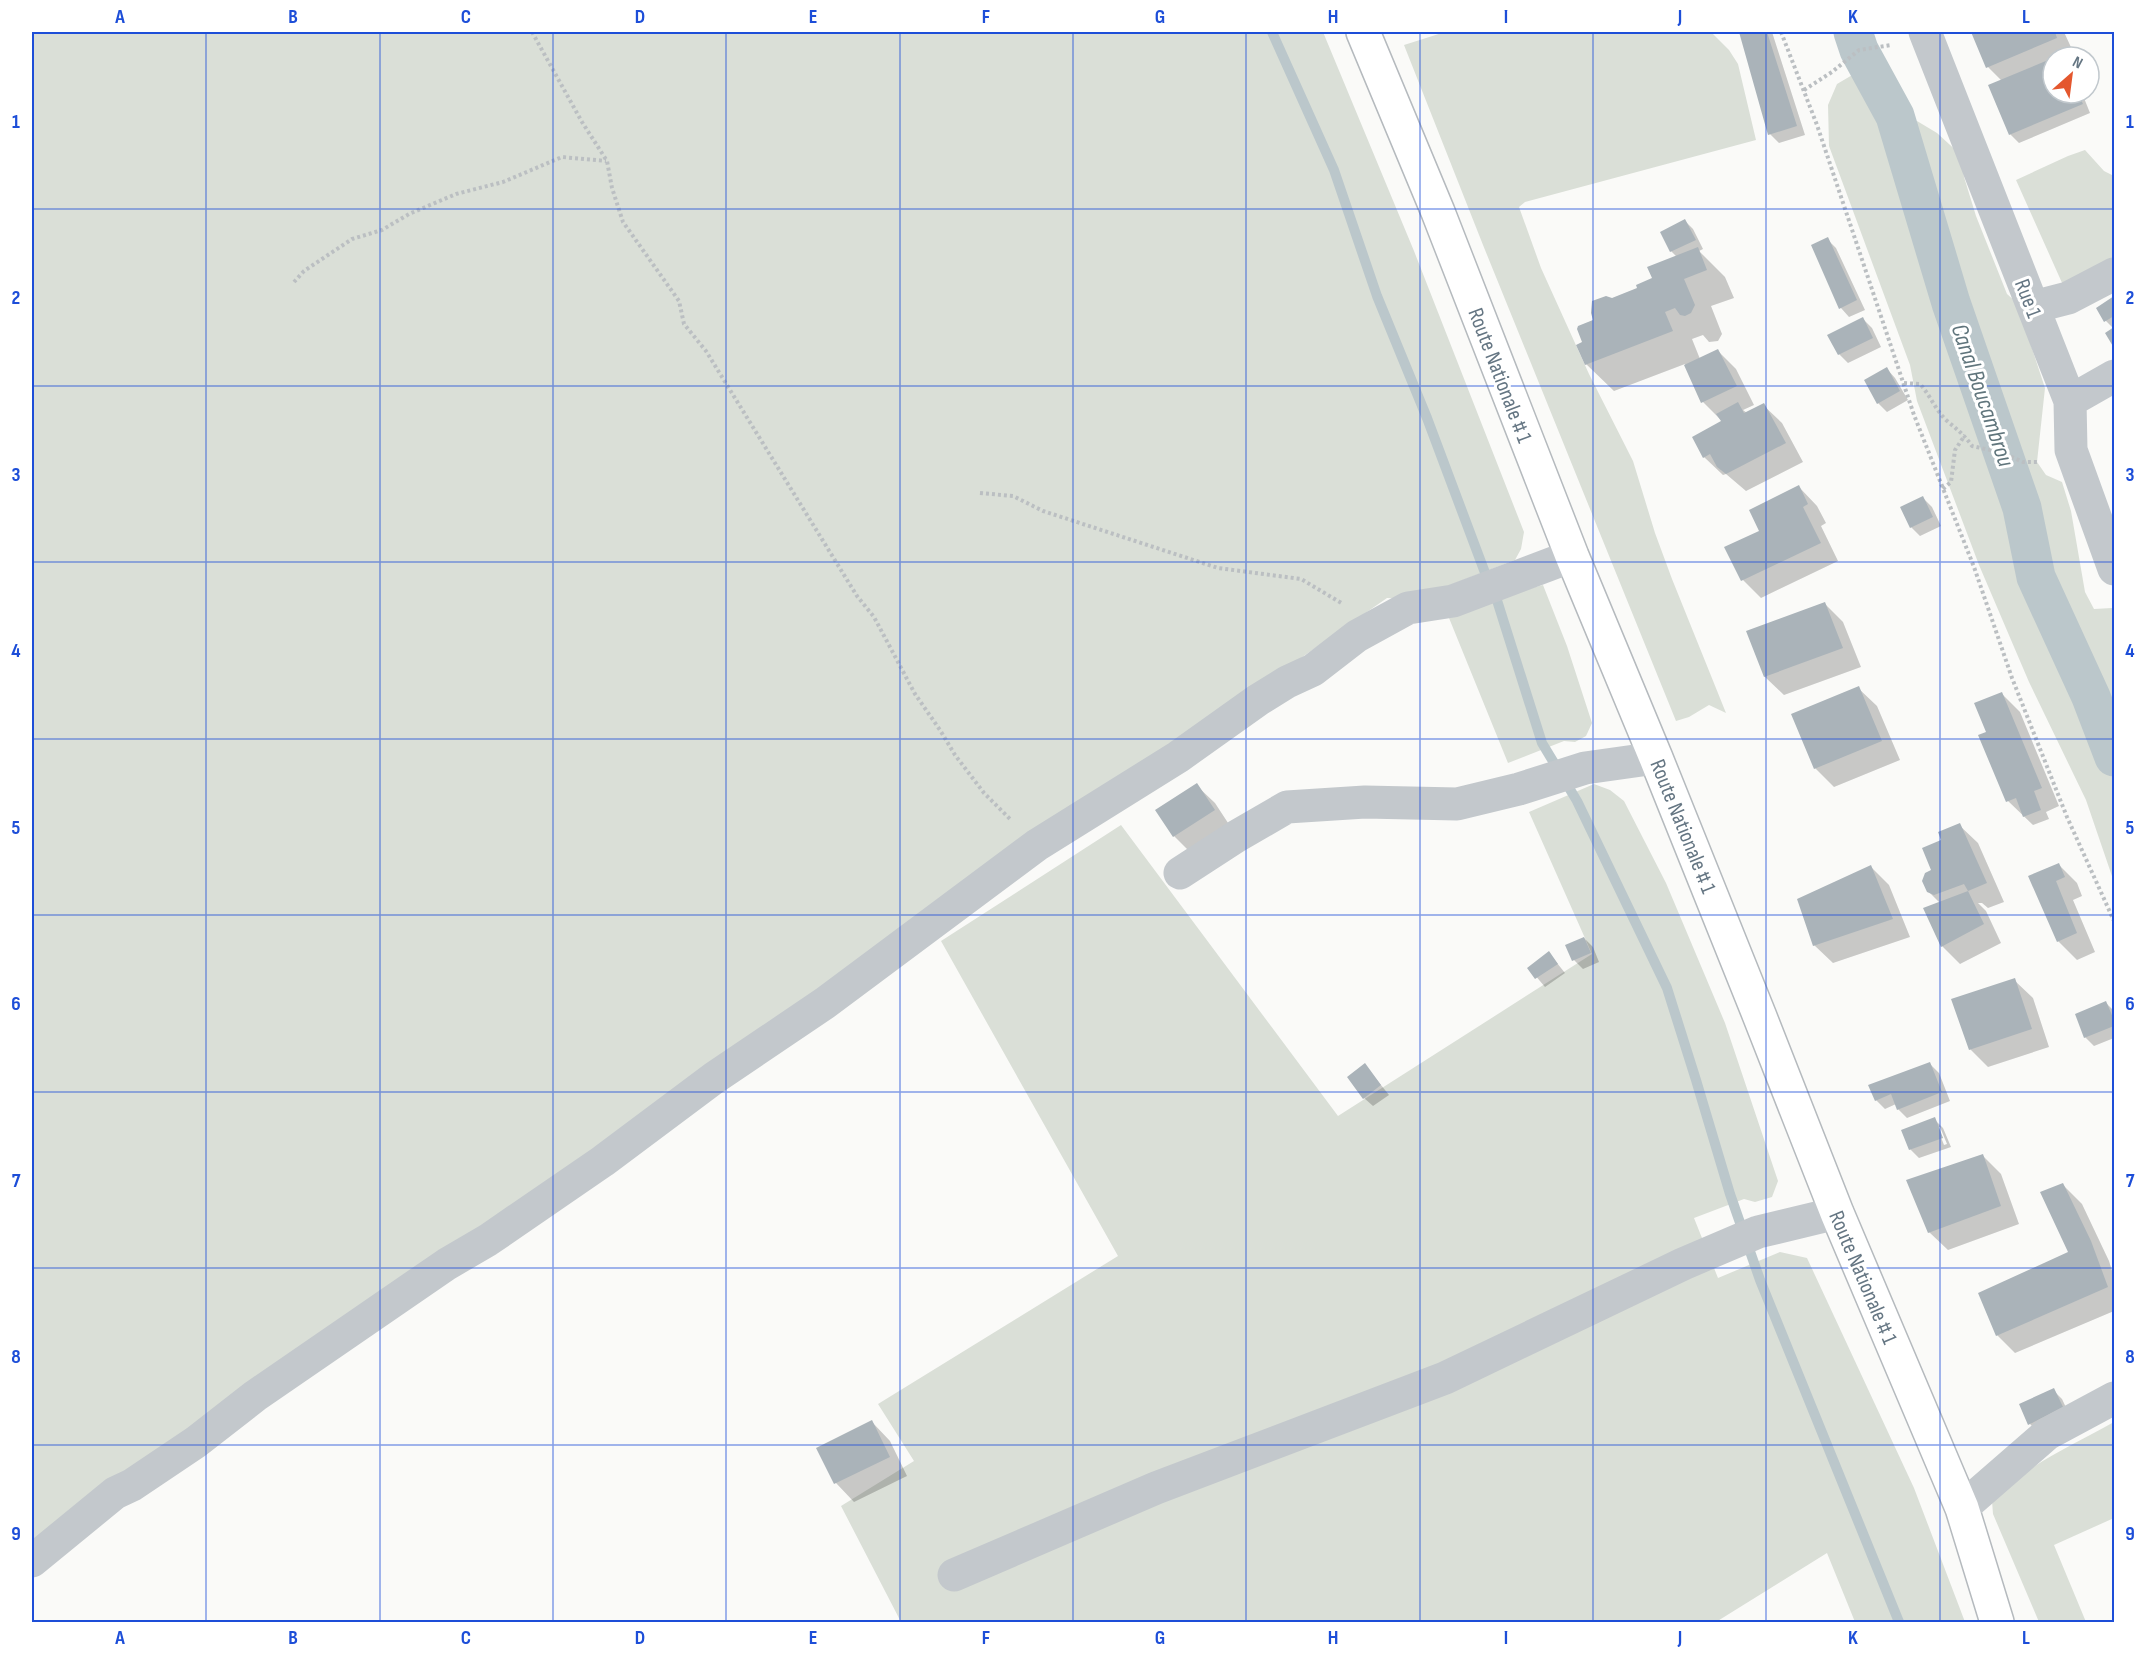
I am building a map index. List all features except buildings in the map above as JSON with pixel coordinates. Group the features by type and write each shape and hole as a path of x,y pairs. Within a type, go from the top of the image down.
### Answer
{"main road":[{"name":"Route Nationale # 1","path":"1363,32 1438,212 1572,556 1656,758 1837,1213 1962,1508 1997,1623"}],"street":[{"name":"Rue 1","path":"1911,38 2033,307 2070,401 2071,450 2115,568"},
{"path":"2033,307 2068,298 2115,274"},
{"path":"2070,401 2115,376"},
{"path":"32,1561 115,1493 132,1485 196,1442 255,1396 447,1264 488,1240 603,1161 714,1078 825,1003 1037,846 1178,757 1258,700 1287,682 1313,670 1357,636 1408,608 1453,602 1572,556"},
{"path":"1180,873 1287,807 1365,802 1457,804 1519,789 1585,768 1656,758"},
{"path":"954,1575 1156,1488 1445,1378 1708,1253 1758,1232 1837,1213"},
{"path":"1962,1508 2047,1434 2115,1398"}],"path":[{"path":"532,32 582,122 607,161 612,188 623,222 679,301 684,324 706,351 857,596 874,617 915,694 955,755 984,793 1037,846"},
{"path":"1781,32 1804,90 1904,383 1974,567 2012,678 2067,817 2115,921"},
{"path":"1804,90 1832,72 1859,50 1911,38"},
{"path":"294,282 304,271 352,239 382,230 409,214 456,194 503,182 562,158 607,161"},
{"path":"1904,383 1920,384 1928,392 1943,418 1965,435 1972,446 2003,453 2023,462 2045,462 2071,450"},
{"path":"1943,489 1951,482 1955,450 1965,435"},
{"path":"980,493 1013,496 1043,511 1218,568 1301,579 1348,607 1371,629"}],"shaded area":[{"path":"32,32 1323,32 1414,251 1524,532 1521,549 1515,560 1414,599 1387,598 32,1542"},
{"path":"1445,32 1711,32 1729,50 1738,64 1756,140 1525,202 1519,207 1541,268 1589,374 1633,461 1655,533 1726,713 1709,705 1689,717 1676,721 1404,45"},
{"path":"1854,74 1863,83 1877,108 1919,239 1965,356 2014,505 2026,574 2088,707 2114,775 2114,882 2086,800 2029,682 1979,565 1917,401 1910,365 1829,146 1828,105 1837,84"},
{"path":"1917,121 1937,133 1961,155 1964,177 1976,216 2007,294 2017,303 2045,388 2037,462 2046,475 2062,482 2071,511 2085,592 2094,609 2112,608 2114,614 2114,743 2042,560 2023,482 1981,345 1915,157 1910,129"},
{"path":"2085,150 2104,171 2114,176 2114,270 2067,294 2016,180"},
{"path":"1543,585 1567,646 1592,723 1586,736 1575,742 1564,741 1508,763 1449,618 1450,610"},
{"path":"1594,784 1610,790 1624,801 1666,883 1725,1023 1778,1181 1772,1197 1755,1202 1744,1199 1694,1218 1718,1278 1780,1252 1807,1258 1914,1488 1965,1622 1855,1622 1827,1553 1716,1622 901,1622 841,1506 914,1461 878,1404 1118,1256 941,941 1121,825 1338,1116 1592,954 1529,812"},
{"path":"2114,1422 2114,1518 2054,1545 2086,1622 2039,1622 1993,1514 1992,1501 2005,1488 2034,1467"}],"waterway":[{"path":"1272,32 1334,170 1377,296 1427,418 1487,578"},
{"name":"Canal Boucambrou","path":"1853,32 1859,50 1895,116 1951,303 2022,508 2036,577 2091,697 2114,757"},
{"path":"1495,594 1542,743 1577,801 1667,988 1730,1194 1760,1280 1899,1622"}]}
